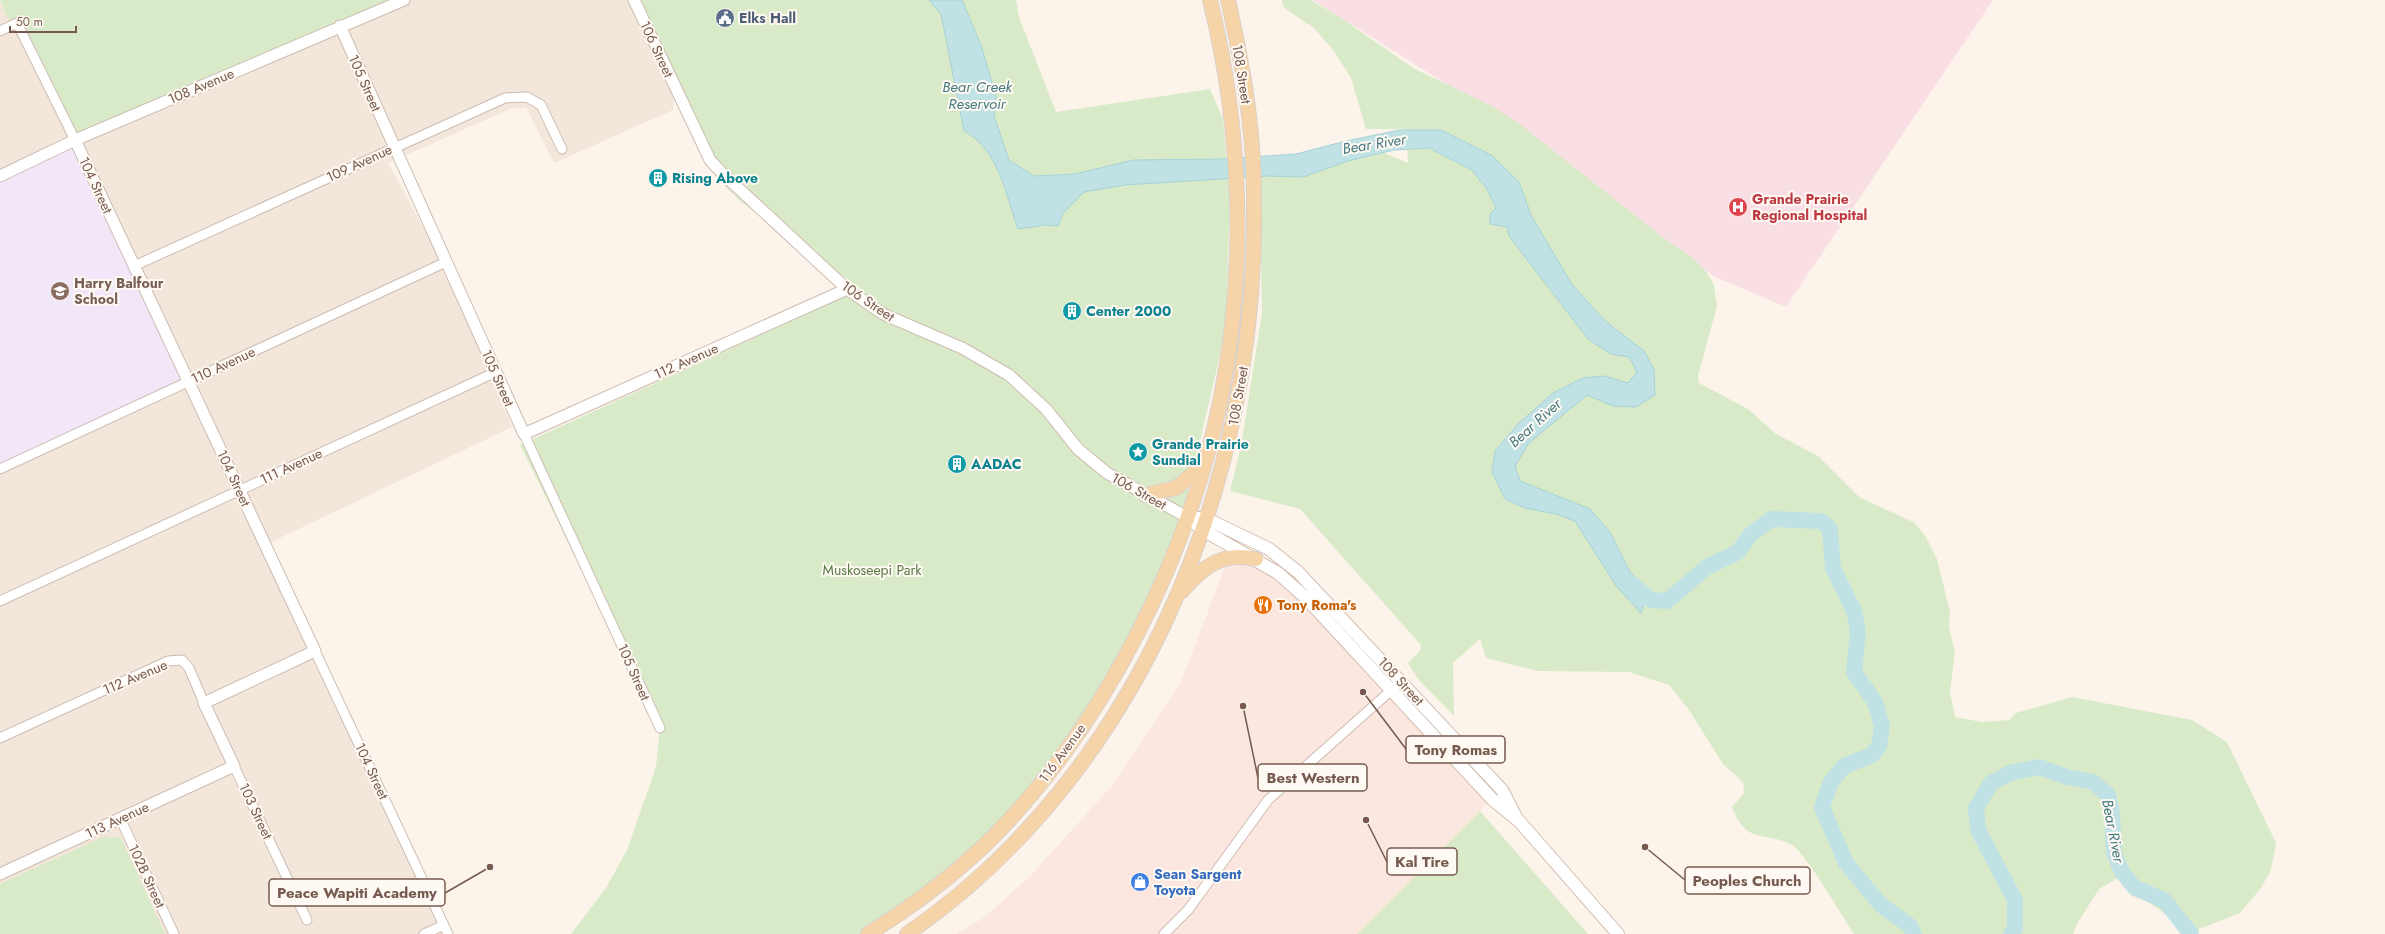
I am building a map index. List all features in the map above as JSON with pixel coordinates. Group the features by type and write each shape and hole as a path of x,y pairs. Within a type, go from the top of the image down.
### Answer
{"main road":[{"name":"108 Street","path":"1187,517 1205,464 1220,401 1229,348 1236,255 1234,138 1222,56 1210,0"},
{"name":"108 Street","path":"1205,524 1225,460 1244,362 1253,265 1254,193 1252,137 1228,0"},
{"path":"1145,495 1176,488 1205,464"},
{"path":"1187,517 1205,524"},
{"name":"116 Avenue","path":"868,934 913,904 968,860 1016,813 1059,759 1098,702 1132,641 1162,579 1187,517"},
{"name":"108 Street","path":"1205,524 1278,573 1397,685"},
{"name":"108 Street","path":"1205,524 1268,549 1298,572 1397,685 1492,799 1519,821 1618,934"},
{"name":"116 Avenue","path":"907,934 937,913 986,871 1050,805 1089,752 1115,713 1146,658 1174,600 1205,524"},
{"path":"1174,600 1199,572 1210,564 1229,557 1244,556 1256,559"}],"street":[{"name":"108 Avenue","path":"0,176 75,140 404,0"},
{"name":"106 Street","path":"634,0 710,160 847,289 883,314 962,348 1009,375 1046,409 1078,449 1107,473 1187,517"},
{"name":"104 Street","path":"0,31 17,23 75,140 448,934"},
{"name":"105 Street","path":"340,26 524,434 660,728"},
{"name":"109 Avenue","path":"134,266 505,98 527,97 541,105 562,149"},
{"name":"110 Avenue","path":"0,469 446,262"},
{"name":"112 Avenue","path":"524,434 847,289"},
{"name":"111 Avenue","path":"0,601 239,489 496,372"},
{"path":"204,703 315,651"},
{"name":"112 Avenue","path":"0,738 168,661 182,660 189,668 204,703"},
{"path":"1164,934 1188,910 1268,800 1397,685"},
{"name":"103 Street","path":"204,703 307,920"},
{"name":"113 Avenue","path":"0,874 234,766"},
{"name":"102B Street","path":"120,818 174,934"},
{"path":"424,934 444,924"}],"shaded area":[{"path":"401,0 634,0 674,94 673,110 554,163 526,107 510,109 388,163 442,261 512,427 265,545 451,934 0,934 0,1 11,25"},
{"name":"Grande Prairie Regional Hospital","path":"1313,0 1993,0 1786,307 1715,277 1530,137"},
{"path":"75,140 188,382 0,469 0,176"},
{"path":"1229,557 1278,573 1492,799 1357,934 956,934 985,917 1031,875 1111,787 1180,684"}],"green space":[{"path":"0,0 401,0 74,142 17,23 11,26"},
{"name":"Muskoseepi Park","path":"634,0 1016,0 1019,17 1056,112 1210,89 1223,119 1230,201 1226,322 1217,368 1176,544 1133,641 1016,813 868,934 571,934 606,888 627,850 656,767 660,728 520,445 861,289 740,201 721,182 674,94"},
{"path":"1282,0 1311,0 1340,17 1413,68 1490,105 1521,125 1665,239 1692,257 1705,270 1714,285 1717,306 1698,376 1699,383 1748,409 1776,434 1818,456 1859,497 1915,523 1926,537 1937,559 1950,612 1949,627 1955,652 1950,692 1955,717 1982,722 2009,720 2016,713 2072,697 2192,720 2227,742 2276,843 2271,870 2261,888 2240,913 2197,930 2170,917 2141,896 2130,885 2116,879 2099,889 2077,924 2073,934 1854,934 1815,872 1798,850 1792,845 1782,841 1750,832 1738,819 1732,807 1744,793 1743,782 1723,764 1689,710 1669,685 1629,672 1538,671 1486,658 1480,639 1453,663 1454,716 1418,679 1408,663 1420,651 1421,645 1300,509 1230,491 1241,446 1262,313 1259,166 1362,144 1408,163 1406,129 1366,129 1351,78 1333,50 1314,28 1284,8"},
{"path":"1480,811 1588,934 1357,934"},
{"path":"103,837 121,838 165,934 0,934 0,884"}],"water":[{"name":"Bear Creek Reservoir","path":"929,0 962,0 981,45 996,96 994,116 1009,160 1034,176 1075,174 1134,160 1222,159 1296,154 1342,142 1399,130 1441,130 1491,155 1519,182 1531,215 1571,283 1604,320 1644,351 1654,369 1655,395 1636,407 1613,406 1587,395 1529,443 1515,466 1520,481 1590,509 1610,532 1630,572 1648,591 1641,613 1617,587 1575,521 1556,514 1525,508 1505,499 1492,472 1495,451 1518,424 1553,393 1583,378 1604,376 1628,383 1637,372 1629,357 1611,354 1588,339 1509,236 1507,227 1490,224 1490,214 1496,208 1487,189 1472,170 1429,148 1394,150 1348,161 1303,177 1268,176 1125,185 1084,192 1063,213 1058,226 1045,225 1018,229 1000,174 993,161 986,149 976,139 964,131 941,14"}],"waterway":[{"name":"Bear River","path":"1631,583 1651,600 1667,601 1707,567 1738,552 1750,535 1771,519 1821,521 1830,529 1833,568 1854,611 1858,632 1854,672 1875,702 1882,726 1879,746 1872,755 1844,766 1831,782 1822,807 1846,863 1881,905 1910,926 1914,934"},
{"name":"Bear River","path":"2011,934 2015,929 2015,900 1978,830 1976,808 1991,783 2010,773 2039,767 2067,777 2093,782 2108,795 2112,813 2114,853 2122,872 2135,888 2164,900 2191,934"}],"place":[{"name":"Elks Hall","path":"725,18"},
{"name":"Rising Above","path":"658,178"},
{"name":"Grande Prairie Regional Hospital","path":"1738,207"},
{"name":"Harry Balfour School","path":"60,291"},
{"name":"Center 2000","path":"1072,311"},
{"name":"Grande Prairie Sundial","path":"1138,452"},
{"name":"AADAC","path":"957,464"},
{"name":"Tony Roma's","path":"1263,605"},
{"name":"Tony Romas","path":"1363,692"},
{"name":"Best Western","path":"1243,706"},
{"name":"Kal Tire","path":"1366,820"},
{"name":"Peoples Church","path":"1645,847"},
{"name":"Peace Wapiti Academy","path":"490,867"},
{"name":"Sean Sargent Toyota","path":"1140,882"}]}
